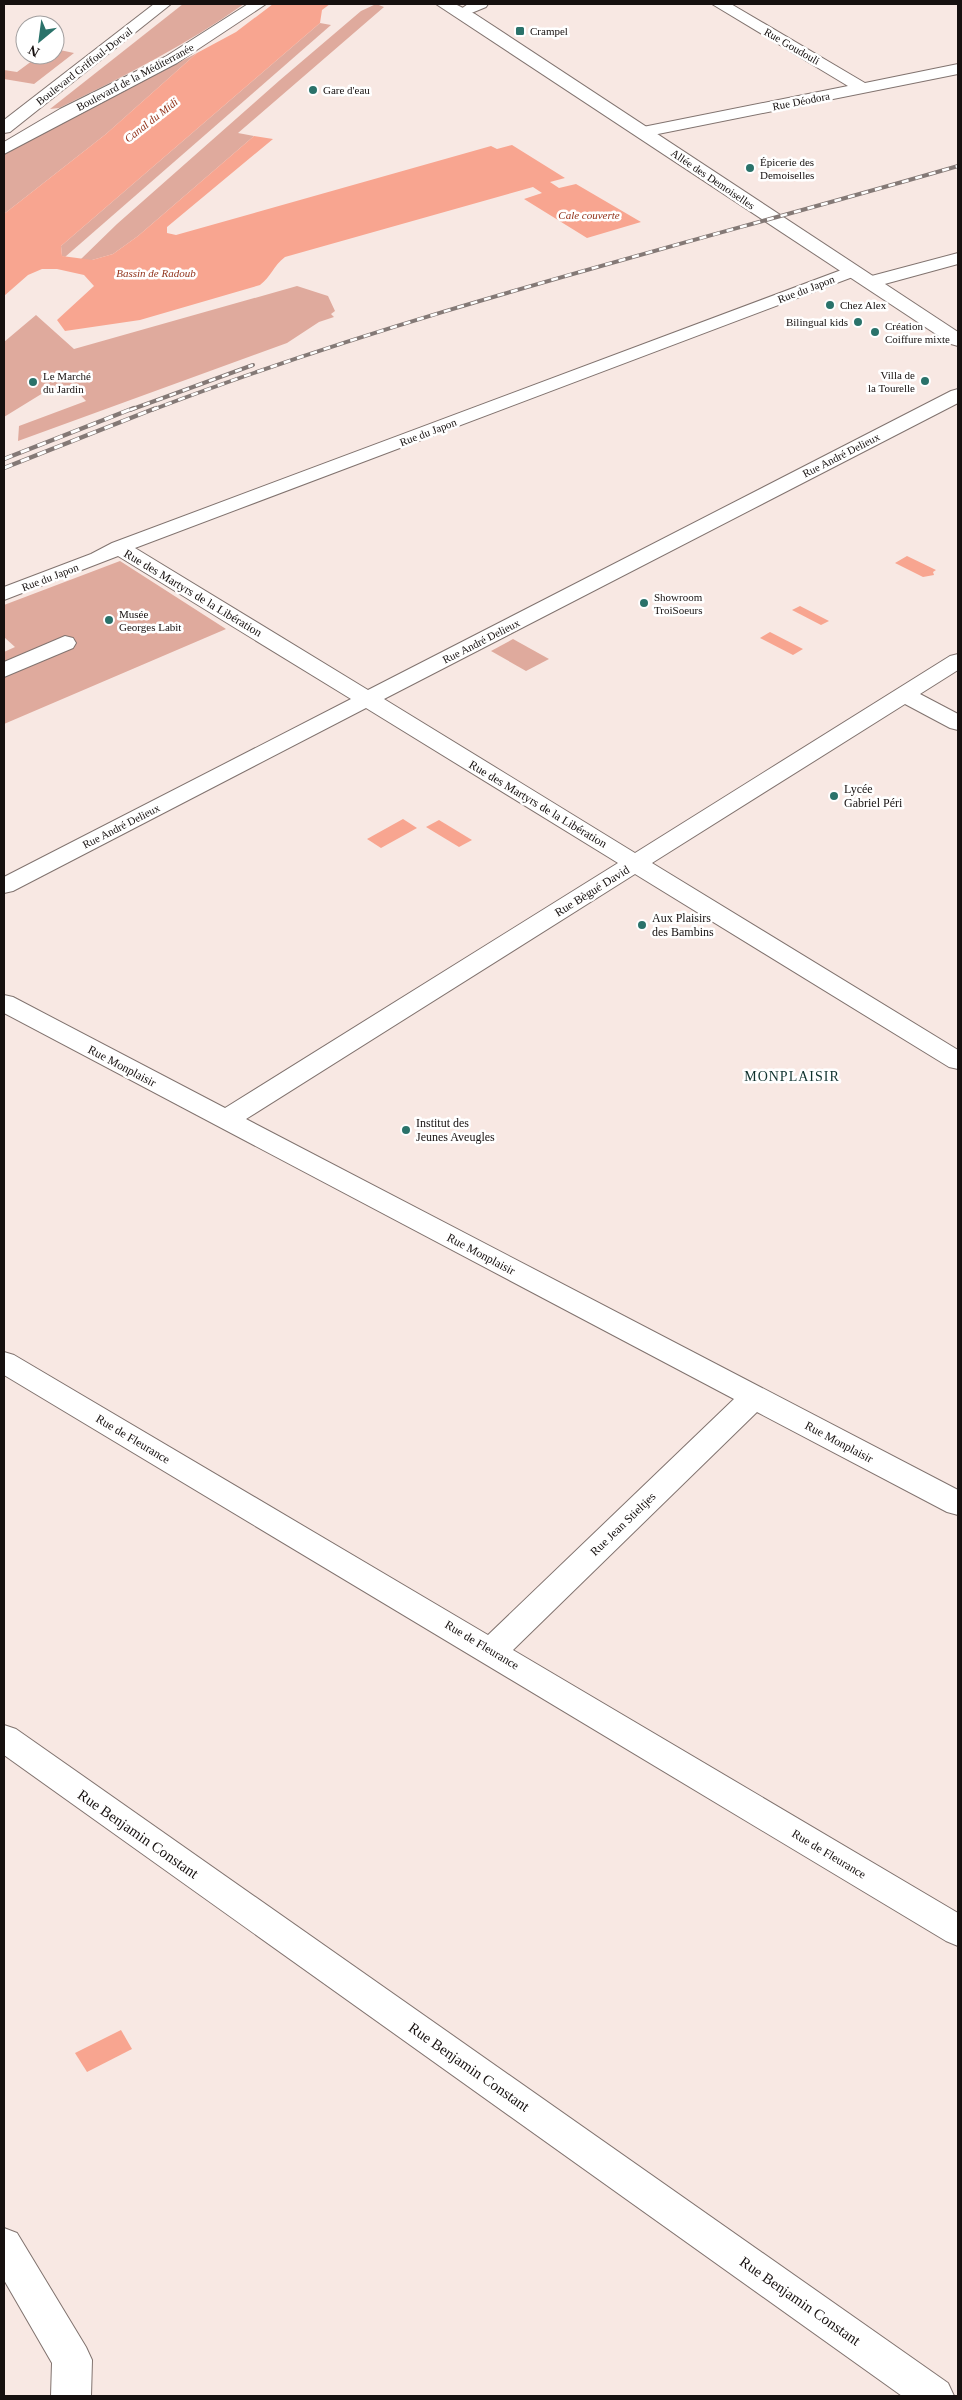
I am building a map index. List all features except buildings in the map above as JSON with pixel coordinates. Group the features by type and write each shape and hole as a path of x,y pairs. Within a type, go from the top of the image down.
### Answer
{"street":[{"name":"Boulevard Griffoul-Dorval","path":"8,125 163,4"},
{"name":"Boulevard de la Méditerranée","path":"61,116 171,60 258,4"},
{"name":"Allée des Demoiselles","path":"444,4 471,8 643,132 958,340"},
{"name":"Rue Goudouli","path":"720,4 864,89"},
{"name":"Rue Déodora","path":"643,132 958,70"},
{"path":"8,125 61,116"},
{"path":"4,149 61,116"},
{"path":"870,282 958,258"},
{"name":"Rue du Japon","path":"4,594 98,558 119,547 852,271"},
{"name":"Rue André Delieux","path":"4,886 958,395"},
{"name":"Rue des Martyrs de la Libération","path":"119,547 958,1060"},
{"path":"4,670 65,642"},
{"name":"Rue Bègué David","path":"225,1120 958,661"},
{"path":"904,695 958,723"},
{"name":"Rue Monplaisir","path":"4,1003 958,1504"},
{"name":"Rue de Fleurance","path":"4,1362 492,1651 958,1931"},
{"name":"Rue Jean Stieltjes","path":"492,1651 754,1398"},
{"name":"Rue Benjamin Constant","path":"4,1738 934,2396"},
{"path":"4,2245 72,2360 71,2396"}],"shaded area":[{"path":"183,4 244,4 154,60 59,108 50,109"},
{"path":"376,4 384,7 238,133 254,136 138,236 113,254 92,260 80,260 117,224 280,80 361,11"},
{"path":"320,23 331,25 65,257 62,256 61,246"},
{"path":"65,51 74,53 65,60"},
{"path":"197,53 106,134 4,214 4,154"},
{"path":"26,65 59,65 34,84 4,79 4,70 17,72"},
{"path":"297,286 328,296 335,311 331,314 334,317 319,322 287,343 18,441 19,426 86,401 74,388 43,393 4,417 4,342 36,315 74,349"},
{"path":"120,561 226,629 4,724 4,652 15,647 4,637 4,605"},
{"path":"513,639 549,659 526,671 491,651"}],"water":[{"path":"273,4 330,4 322,10 320,23 61,246 62,256 92,260 113,254 138,236 254,136 273,139 167,227 167,233 176,235 491,146 497,149 512,145 565,178 550,182 559,188 576,184 641,222 587,238 524,199 542,193 533,187 285,257 260,285 140,320 65,331 57,320 94,286 84,275 57,269 42,269 28,275 4,296 4,214 106,134 197,53 236,32"},
{"path":"907,556 936,570 933,572 934,575 923,577 895,563"},
{"path":"800,606 829,621 821,625 792,610"},
{"path":"770,632 803,649 793,655 760,638"},
{"path":"403,819 417,828 381,848 367,839"},
{"path":"439,820 472,840 459,847 426,827"},
{"path":"121,2030 132,2049 87,2072 75,2053"}],"railway":[{"path":"152,410 251,374 451,309 958,166"},
{"path":"130,410 253,365"},
{"path":"4,459 134,408"},
{"path":"4,468 156,408"}],"place":[{"name":"Crampel","path":"520,31"},
{"name":"Gare d'eau","path":"313,90"},
{"name":"Épicerie des Demoiselles","path":"750,168"},
{"name":"Chez Alex","path":"830,305"},
{"name":"Bilingual kids","path":"858,322"},
{"name":"Création Coiffure mixte","path":"875,332"},
{"name":"Villa de la Tourelle","path":"925,381"},
{"name":"Le Marché du Jardin","path":"33,382"},
{"name":"Showroom TroiSoeurs","path":"644,603"},
{"name":"Musée Georges Labit","path":"109,620"},
{"name":"Lycée Gabriel Péri","path":"834,796"},
{"name":"Aux Plaisirs des Bambins","path":"642,925"},
{"name":"Institut des Jeunes Aveugles","path":"406,1130"}],"district":[{"name":"MONPLAISIR","path":"792,1076"}],"water label":[{"name":"Canal du Midi","path":"151,120"},
{"name":"Cale couverte","path":"589,215"},
{"name":"Bassin de Radoub","path":"156,273"}]}
